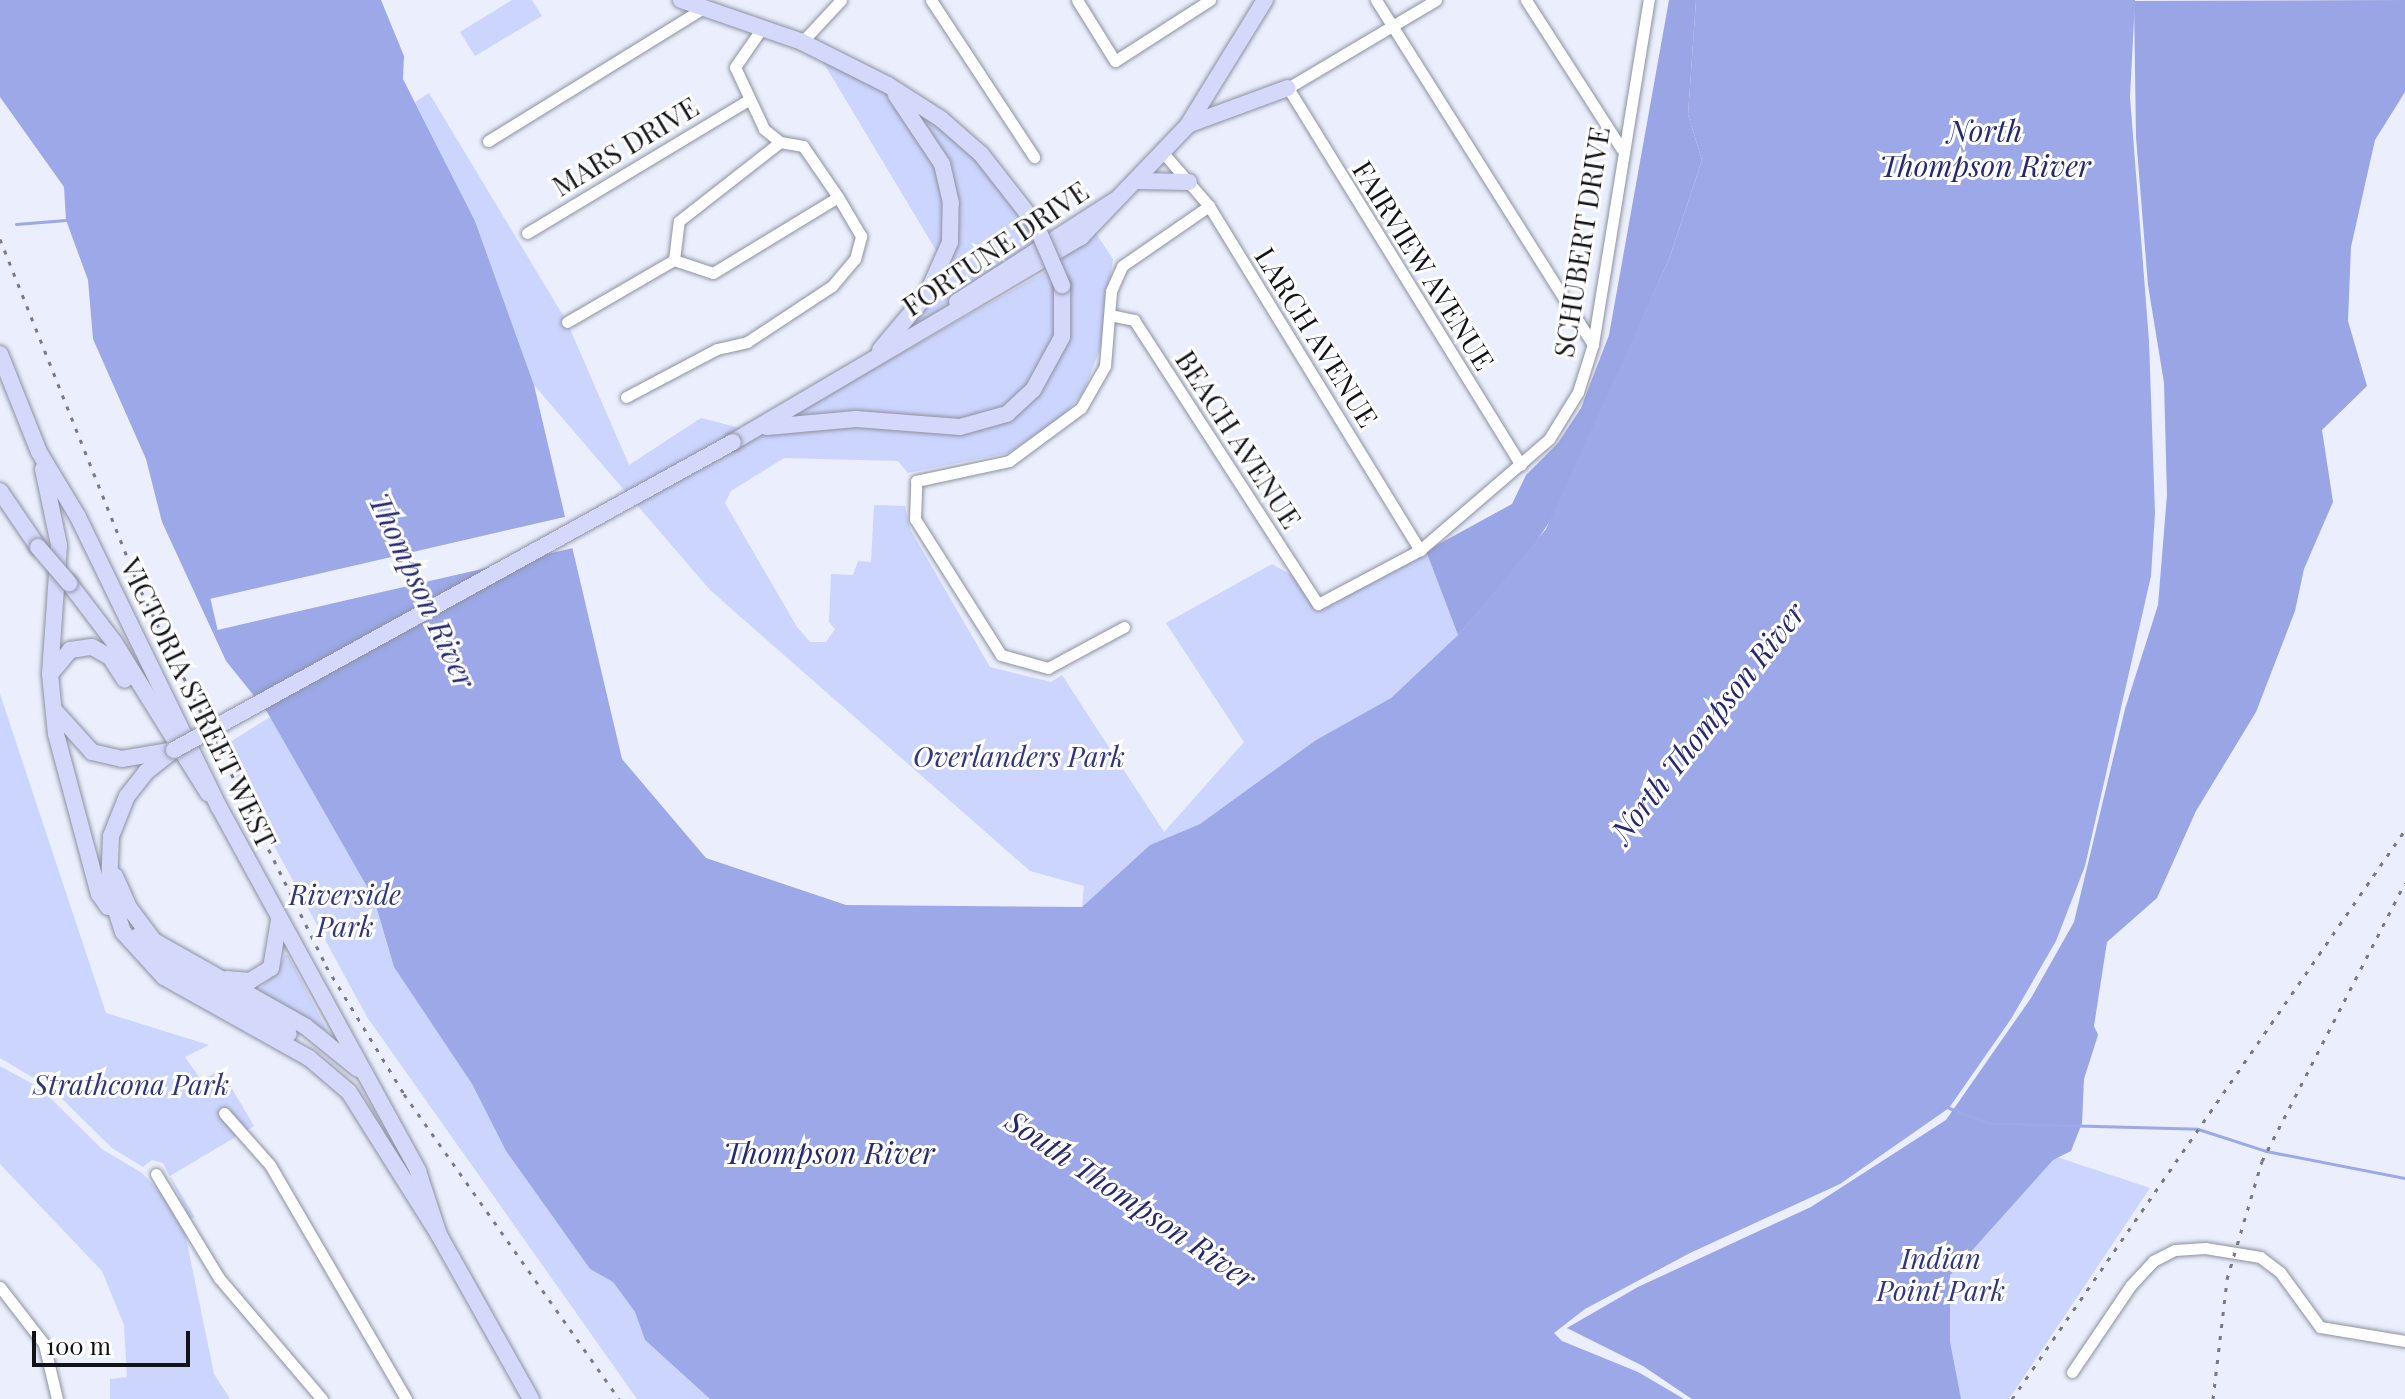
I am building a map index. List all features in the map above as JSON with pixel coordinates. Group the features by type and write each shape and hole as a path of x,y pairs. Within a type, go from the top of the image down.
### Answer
{"main road":[{"path":"681,0 802,42 888,85 941,119 981,154 1035,223 1062,285 1062,337 1033,390 1007,414 960,427 856,419 757,428"},
{"name":"FORTUNE DRIVE","path":"174,750 858,372 1098,206 1124,196 1165,155 1188,125 1265,0"},
{"path":"858,372 906,324 939,271 950,242 951,203 942,164 921,126 888,85"},
{"path":"1188,125 1288,88"},
{"path":"1138,181 1189,182"},
{"name":"VICTORIA STREET WEST","path":"0,354 39,452 78,517 219,807 418,1171 439,1235"},
{"name":"VICTORIA STREET WEST","path":"0,385 18,405"},
{"name":"VICTORIA STREET WEST","path":"39,452 59,545 50,674 56,734 99,894 123,932 164,977 329,1072 363,1111 439,1235 531,1399"},
{"path":"0,491 38,547 114,642 219,807"},
{"path":"50,674 70,650 101,651 161,720"},
{"path":"54,710 92,752 122,759 174,750"},
{"name":"VICTORIA STREET WEST","path":"123,932 109,889 110,859 119,815 146,772 174,750"},
{"path":"110,859 124,912 149,949 310,1046 353,1084 371,1105 433,1217"},
{"path":"115,876 130,909 154,941 305,1026 365,1075"},
{"path":"223,979 250,981 271,968 279,919"}],"street":[{"path":"802,42 841,0"},
{"path":"931,0 1034,157"},
{"path":"1077,0 1115,61 1210,0"},
{"path":"1376,0 1593,344"},
{"path":"1288,88 1436,0"},
{"path":"1526,0 1621,148"},
{"name":"SCHUBERT DRIVE","path":"1318,604 1420,550 1549,439 1578,392 1593,344 1621,148 1649,0"},
{"path":"488,141 703,8"},
{"path":"626,397 717,349 747,342 832,286 855,259 861,236 838,197 803,146 780,142 764,129 748,100 735,67 762,28"},
{"name":"FAIRVIEW AVENUE","path":"1288,88 1521,465"},
{"name":"MARS DRIVE","path":"527,233 748,100"},
{"path":"674,260 679,221 780,142"},
{"name":"LARCH AVENUE","path":"1165,155 1209,206 1420,550"},
{"path":"567,322 674,260 713,273 838,197"},
{"path":"1124,627 1048,668 1009,659 988,639 915,519 912,504 916,481 1009,461 1081,408 1105,366 1111,291 1122,266 1209,206"},
{"name":"BEACH AVENUE","path":"1110,315 1134,320 1318,604"},
{"path":"224,1113 270,1165 406,1399"},
{"path":"156,1174 219,1278 322,1399"},
{"path":"2072,1372 2131,1285 2153,1261 2175,1250 2205,1248 2260,1257 2280,1272 2320,1327 2405,1341"},
{"path":"0,1287 44,1344 57,1399"}],"green space":[{"path":"512,0 532,0 542,16 475,56 460,32"},
{"path":"1669,0 1696,0 1688,115 1702,160 1669,259 1556,512 1530,551 1458,635 1426,551 1512,504 1526,475 1558,443 1581,408 1609,335"},
{"path":"2405,0 2405,92 2375,140 2351,247 2348,321 2367,386 2322,430 2333,502 2304,569 2295,611 2256,712 2196,811 2157,898 2107,942 2094,1026 2098,1035 2084,1079 2082,1123 2071,1151 2053,1160 1950,1275 1950,1342 1961,1399 1692,1399 1643,1366 1567,1328 1638,1287 1811,1207 1946,1120 2031,998 2074,922 2125,709 2158,605 2167,495 2164,383 2148,285 2136,137 2134,1"},
{"path":"820,57 888,91 933,157 944,191 947,226 940,257"},
{"name":"Overlanders Park","path":"429,93 567,322 629,465 701,418 759,433 1009,418 1066,337 1059,261 1095,232 1113,259 1102,344 1083,393 1055,424 1008,453 908,473 898,461 784,458 731,491 725,503 797,627 810,642 826,642 835,629 829,622 831,574 853,575 858,561 871,562 874,505 905,506 910,529 990,667 1051,682 1062,675 1164,832 1244,742 1166,623 1272,564 1295,577 1318,610 1426,551 1458,635 1391,698 1316,740 1200,824 1150,845 1082,907 1084,886 1030,871 710,590 534,385 475,221 415,102"},
{"path":"914,108 974,153 1015,203 1038,241 900,338 934,289 956,202"},
{"path":"1050,269 1058,316 1051,353 1028,389 1005,410 958,424 785,419"},
{"name":"Strathcona Park","path":"0,694 106,1013 209,1045 185,1057 201,1080 221,1070 254,1126 170,1176 195,1217 190,1219 163,1163 152,1160 143,1167 112,1148 52,1089 0,1058"},
{"name":"Riverside Park","path":"270,717 374,899 394,967 472,1084 506,1151 590,1269 613,1282 635,1312 645,1340 710,1399 637,1399 367,1017 221,748"},
{"path":"285,954 328,1032 257,992 279,969"},
{"name":"Strathcona Park","path":"0,1066 40,1088 102,1149 142,1173 168,1201 183,1223 214,1374 230,1399 110,1399 110,1379 127,1377 124,1325 102,1271 0,1164"},
{"name":"Indian Point Park","path":"1946,1120 2150,1188 2009,1399 1692,1399 1643,1366 1567,1328 1638,1287 1811,1207"}],"water":[{"path":"0,0 381,0 404,56 403,79 475,221 534,385 622,759 706,858 846,905 1082,907 1150,845 1200,824 1316,740 1391,698 1458,635 1546,529 1669,259 1702,160 1688,115 1696,0 2135,0 2130,97 2149,341 2155,513 2151,576 2085,866 2056,941 2011,1019 1949,1108 1840,1184 1690,1253 1585,1309 1554,1333 1562,1341 1638,1372 1684,1399 710,1399 645,1340 635,1312 613,1282 590,1269 506,1151 472,1084 394,967 374,899 267,712 226,661 162,522 146,459 93,339 88,280 66,220 64,187 0,97"}],"pier":[{"path":"569,516 576,547 218,630 210,599"}],"waterway":[{"path":"16,224 66,220"},
{"path":"1949,1108 1988,1123 2198,1129 2266,1151 2405,1178"}],"railway":[{"path":"0,239 141,591 326,966 404,1094 619,1399"},
{"path":"2012,1399 2405,830"},
{"path":"2213,1399 2227,1279 2262,1161 2405,883"}],"water label":[{"name":"North Thompson River","path":"1985,147"},
{"name":"Thompson River","path":"423,590"},
{"name":"North Thompson River","path":"1707,722"},
{"name":"Thompson River","path":"829,1152"},
{"name":"South Thompson River","path":"1131,1199"}]}
